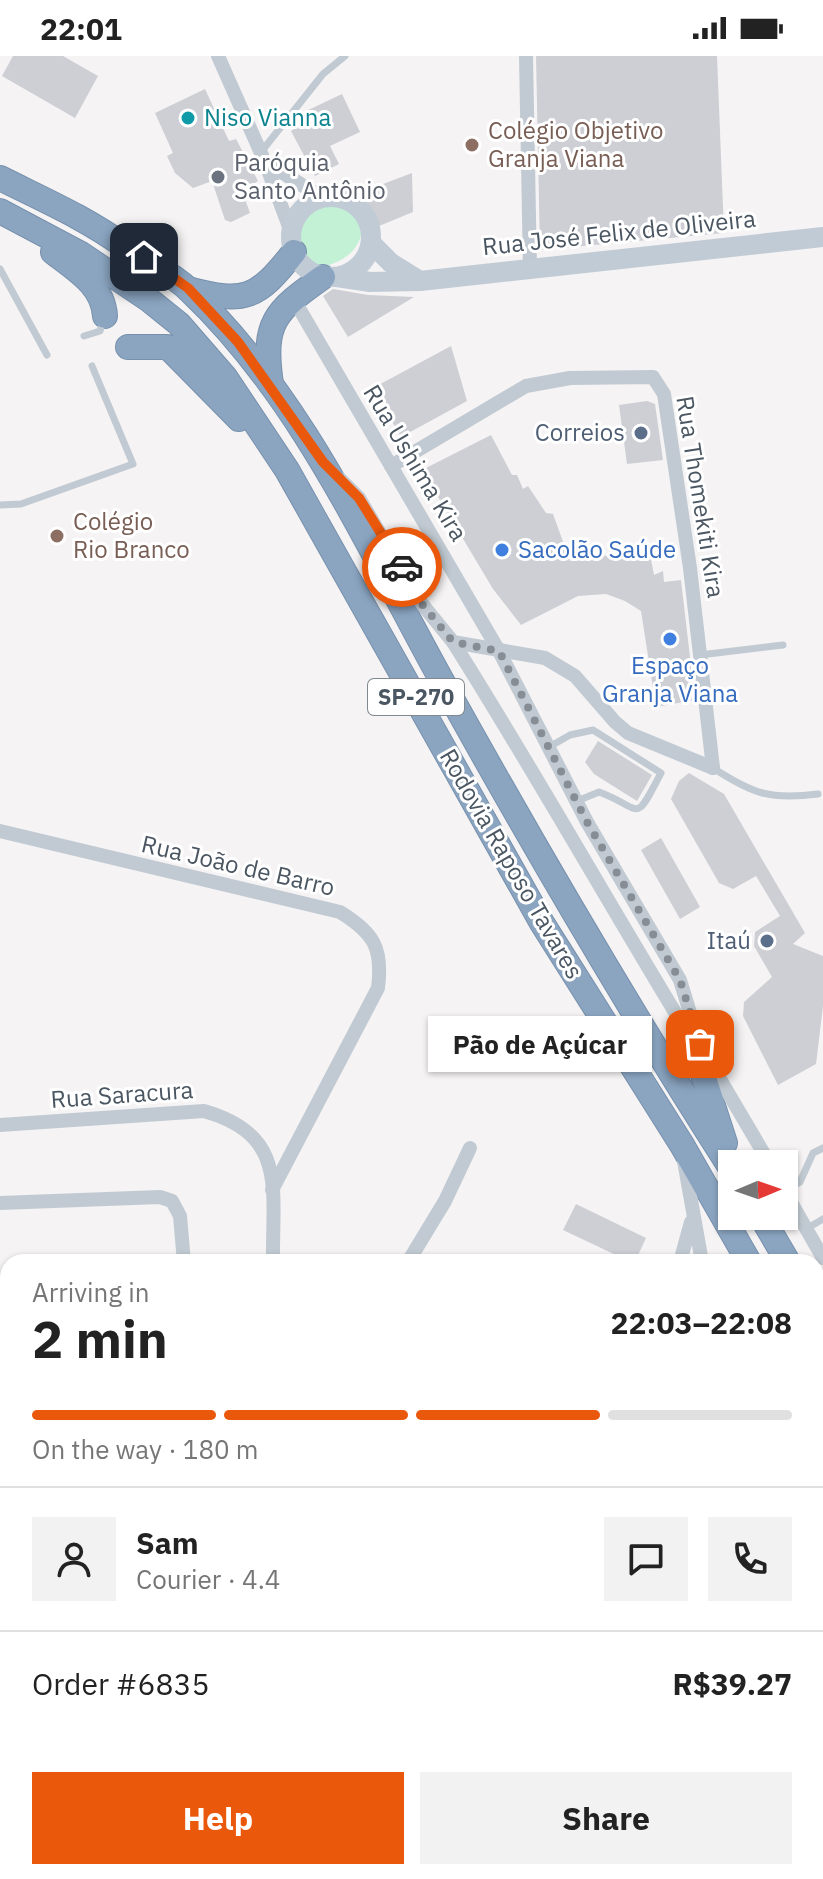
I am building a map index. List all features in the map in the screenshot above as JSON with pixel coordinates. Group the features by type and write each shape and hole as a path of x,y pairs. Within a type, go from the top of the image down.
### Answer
{"highway":[{"name":"Rodovia Raposo Tavares","path":"0,178 108,232 188,288 238,342 272,386 323,462 467,726 663,1063 719,1150"},
{"path":"2,212 90,281 102,299 105,316"},
{"name":"Rodovia Raposo Tavares","path":"2,212 115,275 179,324 225,377 287,470 542,923 682,1145 744,1254"},
{"path":"188,288 230,298 255,294 271,281 292,242"},
{"path":"272,386 269,329 275,316 293,298 330,277"},
{"path":"128,347 157,344 177,353 287,470"},
{"path":"692,1033 728,1150"},
{"path":"769,1230 783,1254"}],"main road":[{"path":"334,197 358,207 370,230 371,243 359,266 330,277 303,267 292,242 301,210 322,198 334,197"},
{"name":"Rua José Felix de Oliveira","path":"330,277 389,283 420,281 823,237"},
{"path":"371,243 391,263 420,281"}],"street":[{"path":"218,56 263,157 292,242"},
{"path":"526,56 530,270"},
{"path":"263,157 322,198"},
{"name":"Rua Ushima Kira","path":"293,298 499,651 577,801 680,980 692,1033 762,1150"},
{"name":"Rua Thomekiti Kira","path":"391,466 526,386 557,379 653,377 664,394 713,768"},
{"path":"323,462 359,498 422,604 453,642 536,775 578,853 692,1033"},
{"path":"453,642 545,658 575,676 628,733 713,768"},
{"name":"Rua João de Barro","path":"0,831 340,912 362,925 374,942 381,964 378,988 272,1190"},
{"name":"Rua Saracura","path":"0,1125 204,1111 229,1119 249,1131 265,1150 272,1190 273,1254"},
{"path":"682,1145 700,1254"},
{"path":"413,1254 445,1201 470,1148"},
{"path":"0,1203 160,1197 172,1201 180,1216 183,1254"},
{"path":"798,1215 821,1254"},
{"path":"682,1254 692,1218"}],"lane":[{"path":"263,157 323,74 345,56"},
{"path":"0,269 47,355"},
{"path":"84,336 100,331 105,316"},
{"path":"0,505 21,504 133,464 92,366"},
{"path":"700,655 783,645"},
{"path":"549,747 570,735 593,730 661,773 644,805 638,809 630,809 599,792 577,801"},
{"path":"713,768 738,784 772,797 818,794"},
{"path":"798,1183 813,1153 823,1148"},
{"path":"806,1229 823,1219"}],"green space":[{"path":"322,198 340,200 353,207 360,218 362,230 358,243 348,255 332,264 310,268 299,250 298,230 305,211"}],"building":[{"path":"13,56 63,56 98,76 75,118 2,76"},
{"path":"536,56 717,56 724,233 540,250"},
{"name":"Paróquia Santo Antônio","path":"205,89 229,141 236,139 258,181 242,191 250,213 231,222 225,220 212,181 193,188 175,173 167,156 173,153 155,113"},
{"path":"342,94 360,132 330,146 339,164 315,176 291,131 297,127 300,114"},
{"path":"412,173 413,212 379,226 362,192"},
{"path":"333,289 368,295 414,297 348,337 323,296"},
{"path":"451,346 467,401 401,437 373,388"},
{"name":"Correios","path":"647,401 655,404 663,460 627,464 619,405"},
{"path":"491,435 512,475 517,475 523,489 528,486 546,513 553,514 570,561 649,549 654,575 663,571 664,582 681,580 695,700 656,707 641,611 625,601 606,594 578,596 521,625 493,589 422,470"},
{"path":"598,741 652,775 637,801 594,774 585,762"},
{"path":"689,773 724,794 805,933 793,944 823,956 823,1006 816,1064 778,1085 743,1016 744,1002 772,977 754,946 755,932 780,916 756,876 733,889 719,883 671,799 679,781"},
{"path":"661,838 700,907 680,919 641,850"},
{"path":"576,1204 646,1238 639,1254 614,1254 563,1230"}],"way so far":[{"path":"402,567 422,604 453,642 499,651 587,822 680,980 700,1044"}],"place":[{"name":"Niso Vianna","path":"188,118"},
{"name":"Colégio Objetivo Granja Viana","path":"472,145"},
{"name":"Paróquia Santo Antônio","path":"218,177"},
{"name":"Correios","path":"641,433"},
{"name":"Colégio Rio Branco","path":"57,536"},
{"name":"Sacolão Saúde","path":"502,550"},
{"name":"Espaço Granja Viana","path":"670,639"},
{"name":"Itaú","path":"767,941"},
{"name":"Pão de Açúcar","path":"700,1044"}],"route":[{"path":"144,257 188,288 238,342 323,462 359,498 402,567"}]}
